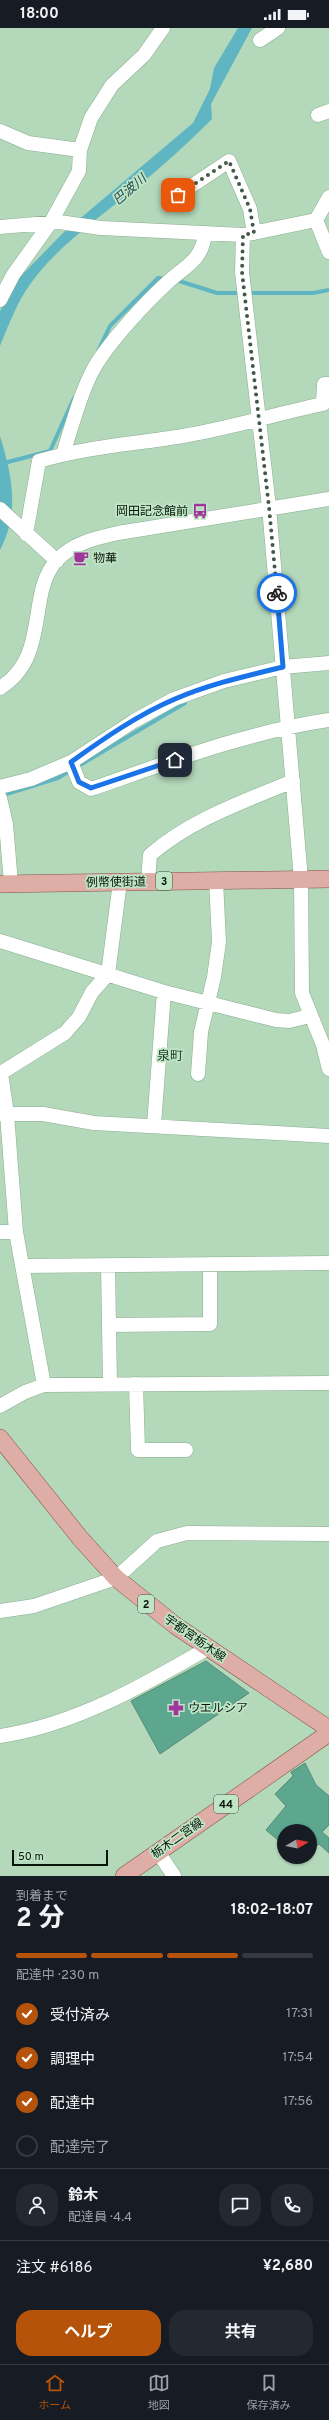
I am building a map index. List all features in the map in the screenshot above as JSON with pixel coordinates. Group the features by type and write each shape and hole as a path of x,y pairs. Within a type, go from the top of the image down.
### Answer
{"main road":[{"name":"例幣使街道","path":"5,883 329,879"},
{"name":"宇都宮栃木線","path":"0,1438 80,1538 116,1578 144,1602 208,1648 329,1729"},
{"name":"栃木二宮線","path":"124,1876 329,1733"}],"street":[{"path":"0,300 13,275 55,222 79,171 80,150 92,118 112,85 144,55 163,28"},
{"path":"260,40 278,28"},
{"path":"0,130 28,143 80,150"},
{"path":"178,195 229,161 250,209 242,272 269,507 293,781 301,880 302,993 310,1016 326,1045 329,1069"},
{"path":"0,227 55,222 101,228 248,234 316,220 329,197"},
{"path":"316,220 329,252"},
{"path":"63,454 94,368 108,346 163,287 190,266 204,243 205,233"},
{"path":"26,534 39,461 63,454 184,436 259,421 323,404 324,384 329,384"},
{"path":"0,688 16,675 26,659 34,641 46,580 57,561 72,548 93,538 269,507 329,499"},
{"path":"0,509 57,561"},
{"path":"0,787 31,779 71,762 134,721 174,699 224,681 283,667 329,663"},
{"path":"71,762 79,782 91,788 217,745 288,726 329,720"},
{"path":"148,881 150,855 166,841 207,816 293,781"},
{"path":"0,798 6,824 5,883"},
{"path":"198,1074 200,1032 214,977 219,942 216,880"},
{"path":"44,1385 16,1232 1,1073 65,1033 79,1018 92,992 108,974 120,882"},
{"path":"0,941 164,992 276,1020 290,1021 310,1016"},
{"path":"154,1125 164,992"},
{"path":"4,1114 43,1114 94,1123 154,1125 329,1136"},
{"path":"0,1232 16,1232"},
{"path":"22,1266 329,1263"},
{"path":"109,1324 210,1324 210,1264"},
{"path":"108,1265 110,1384"},
{"path":"0,1406 25,1392 44,1385 329,1383"},
{"path":"136,1384 138,1450 186,1450"},
{"path":"0,1611 34,1606 116,1578 157,1541 187,1533 329,1534"},
{"path":"0,1736 26,1732 98,1706 157,1678 208,1648"},
{"path":"158,1852 174,1876"}],"water":[{"name":"巴波川","path":"238,28 252,28 211,104 212,119 157,170 54,256 26,290 0,346 0,311 18,279 63,233 193,123 210,89 214,68"},
{"path":"0,436 11,479 12,508 6,536 0,550"}],"building":[{"path":"206,1661 249,1693 160,1754 131,1701"},
{"path":"305,1763 316,1785 329,1796 329,1825 322,1832 329,1838 329,1853 319,1844 317,1846 317,1824 277,1824 277,1839 266,1830 286,1806 275,1794 293,1776 291,1772"}],"waterway":[{"path":"98,351 110,326 158,278 167,279"},
{"path":"176,280 217,293 313,293 329,290"},
{"path":"4,463 50,451 74,398"},
{"path":"0,796 58,778 185,703"}],"way so far":[{"path":"178,195 229,161 250,209 254,233 243,235 242,272 269,507 277,593"}],"place":[{"name":"岡田記念館前","path":"200,511"},
{"name":"物華","path":"81,558"},
{"name":"ウエルシア","path":"176,1708"}],"district":[{"name":"泉町","path":"170,1055"}],"route":[{"path":"175,760 91,788 79,782 71,762 134,721 174,699 224,681 283,667 277,593"}]}
